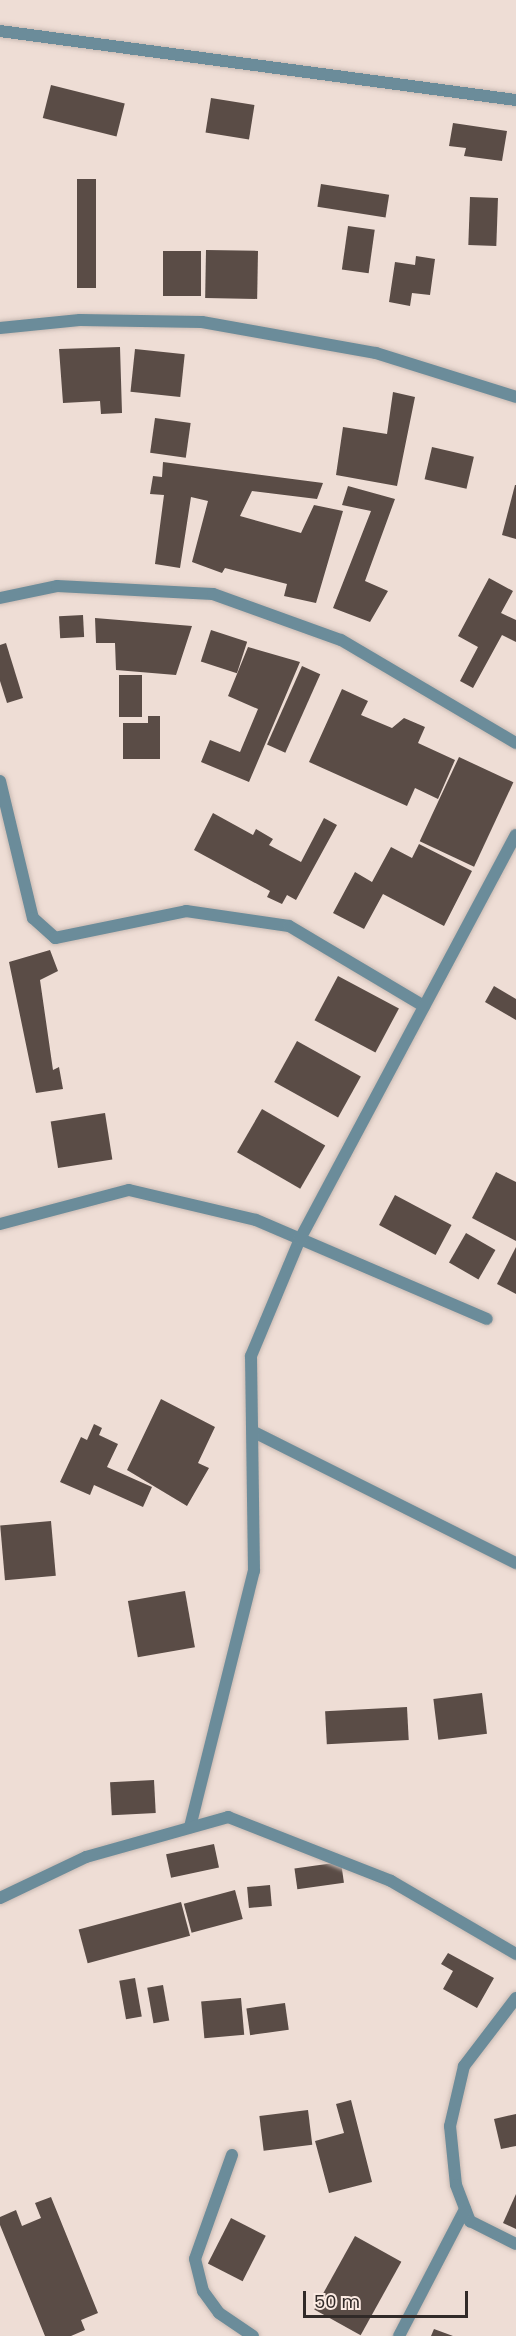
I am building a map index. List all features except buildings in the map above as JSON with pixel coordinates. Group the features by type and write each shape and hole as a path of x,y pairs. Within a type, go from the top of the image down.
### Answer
{"street":[{"path":"0,31 516,100"},
{"path":"0,328 80,320 202,322 376,353 516,397"},
{"path":"0,598 57,586 213,594 341,640 516,743"},
{"path":"0,781 33,918 55,938 186,911 290,926 424,1006"},
{"path":"190,1827 255,1571 251,1356 300,1239 516,835"},
{"path":"0,1224 129,1190 256,1220 487,1319"},
{"path":"254,1432 516,1563"},
{"path":"0,1898 86,1857 228,1817 391,1881 516,1954"},
{"path":"516,1998 464,2066 450,2126 456,2185 470,2221 516,2244"},
{"path":"232,2155 195,2259 203,2291 219,2313 253,2336"},
{"path":"399,2336 465,2209"}]}
